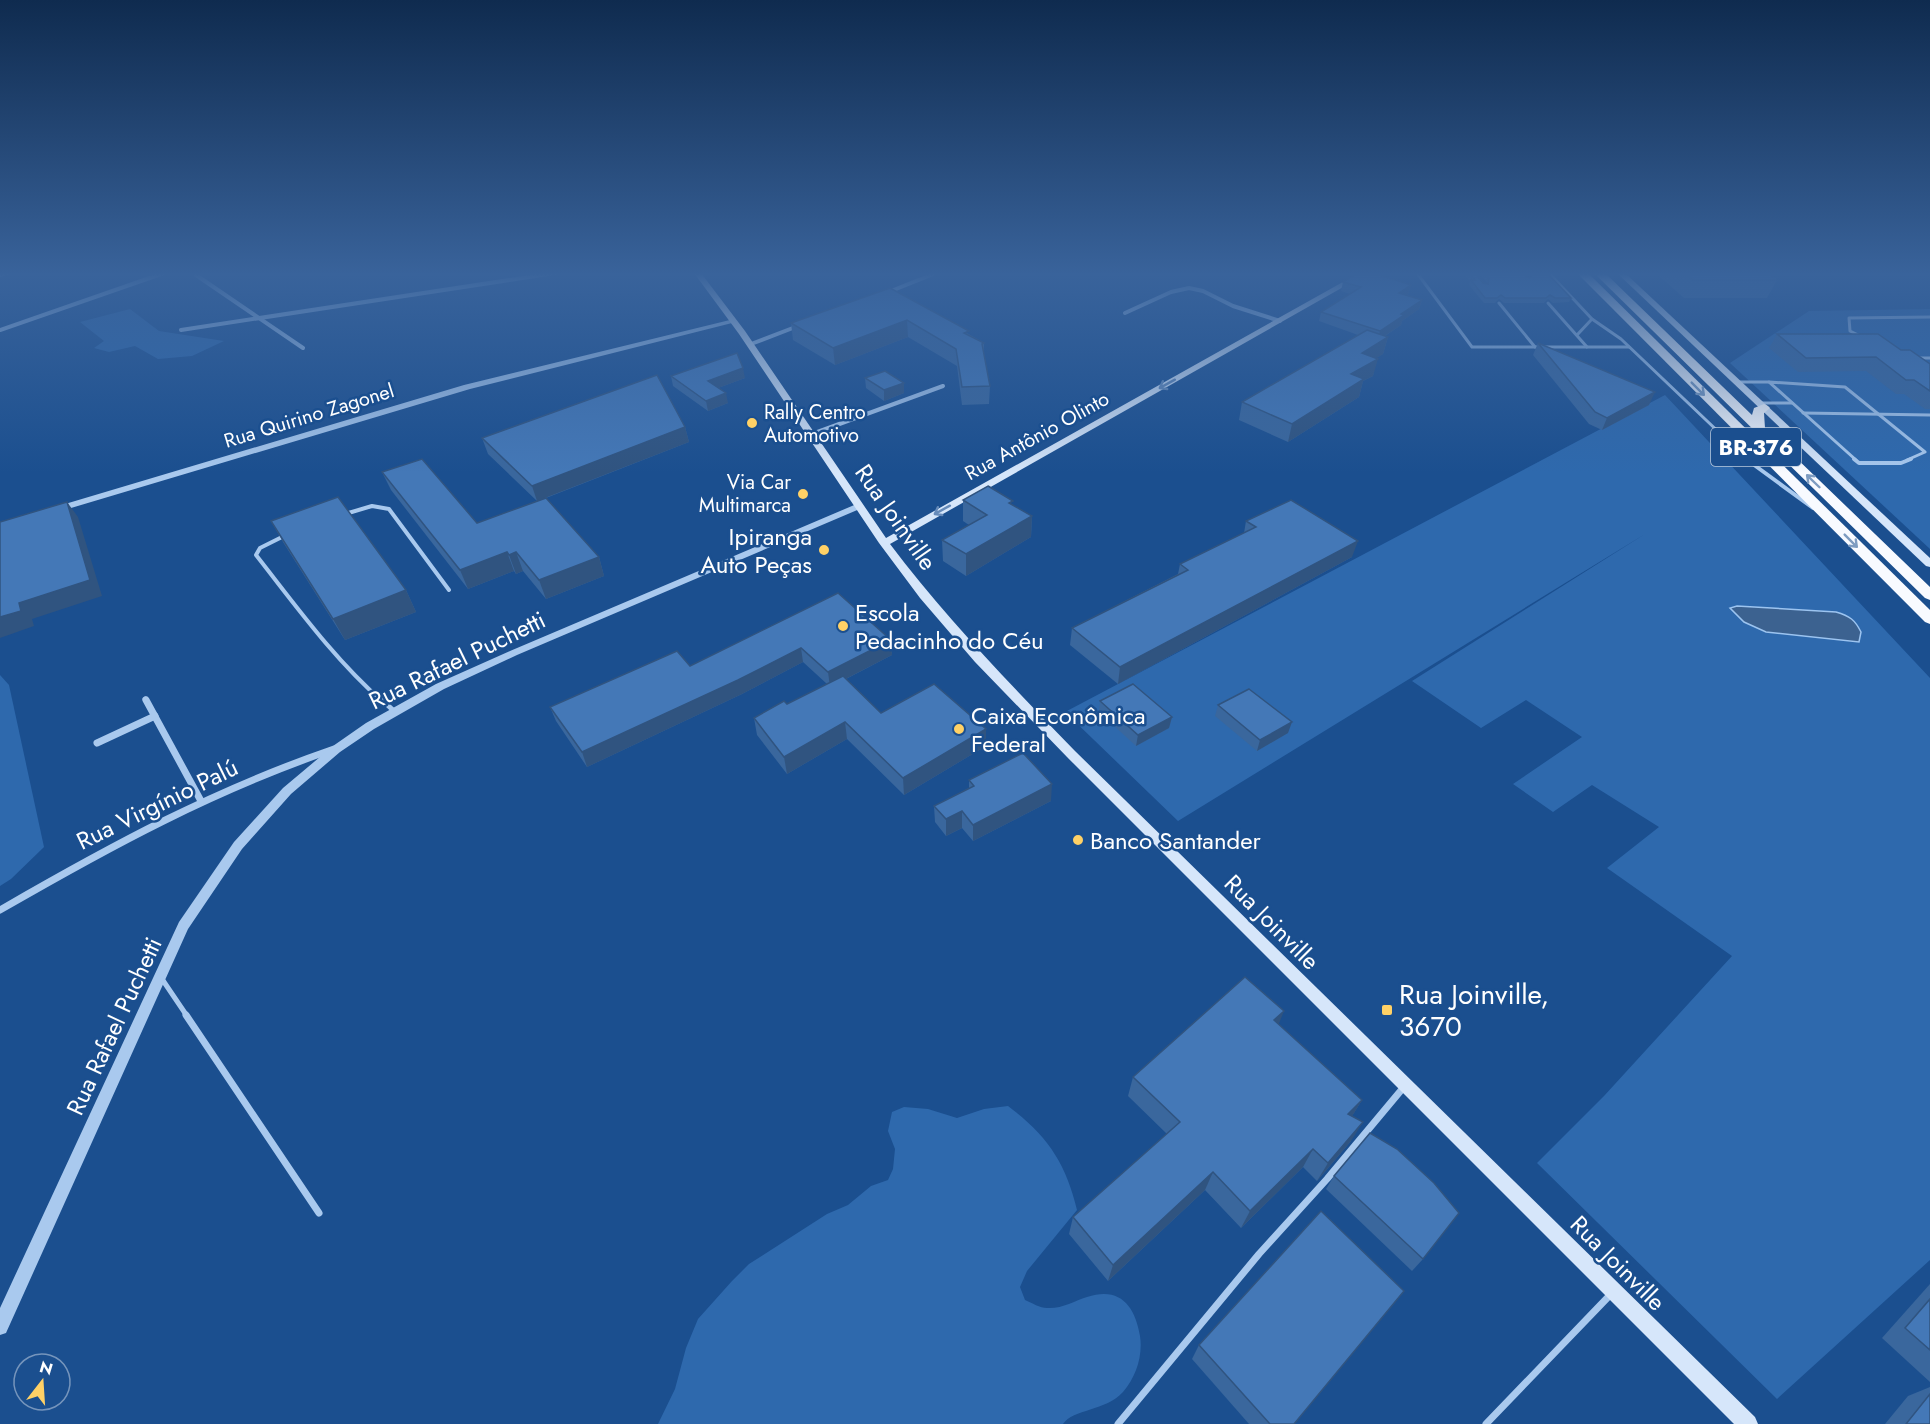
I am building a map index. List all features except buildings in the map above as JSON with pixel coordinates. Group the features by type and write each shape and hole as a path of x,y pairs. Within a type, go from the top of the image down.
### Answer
{"highway":[{"name":"BR-376","path":"1649,339 1930,619"},
{"name":"BR-376","path":"1667,339 1930,595"},
{"path":"1759,429 1758,411 1761,405"}],"main road":[{"name":"Rua Joinville","path":"748,339 884,543 930,603 1020,702 1748,1424"},
{"name":"Rua Antônio Olinto","path":"884,543 1247,339"},
{"path":"1690,339 1930,564"}],"street":[{"path":"290,339 303,348"},
{"name":"Rua Quirino Zagonel","path":"44,513 467,387 659,339"},
{"path":"751,344 763,339"},
{"path":"812,434 943,387"},
{"name":"Rua Rafael Puchetti","path":"2,1320 183,926 239,842 304,775 337,748 394,711 491,663 859,506"},
{"path":"145,699 201,801"},
{"path":"97,742 154,716"},
{"name":"Rua Virgínio Palú","path":"0,910 66,872 201,801 273,770 337,748"}],"lane":[{"path":"1467,339 1472,346 1629,346"},
{"path":"1530,339 1535,346"},
{"path":"1581,339 1587,346"},
{"path":"1620,339 1752,464 1832,522"},
{"path":"1909,358 1930,358"},
{"path":"1735,382 1769,382 1781,382 1845,387 1925,452 1900,463 1858,463 1769,382"},
{"path":"1761,405 1792,403"},
{"path":"1803,413 1930,416"},
{"path":"343,515 365,507 379,505 389,509 448,590"},
{"path":"286,534 260,548 256,555 324,642 358,680 394,711"},
{"path":"160,976 319,1213"},
{"path":"1118,1424 1259,1254 1327,1179 1406,1085"},
{"path":"1486,1424 1614,1291"}],"shaded area":[{"path":"102,339 224,341 192,356 158,359 135,346 109,352 94,348 104,341"},
{"path":"1766,339 1930,339 1930,549 1730,363"},
{"path":"1665,395 1930,678 1930,1260 1777,1399 1537,1163 1604,1096 1732,956 1607,868 1659,827 1592,785 1553,812 1513,784 1582,737 1526,700 1481,728 1412,681 1645,534 1178,821 1065,712"},
{"path":"1737,606 1836,612 1852,619 1857,624 1861,632 1859,642 1766,632 1744,622 1730,608"},
{"path":"0,675 9,685 44,847 11,879 0,886"},
{"path":"1008,1106 1034,1128 1053,1151 1067,1178 1077,1210 1027,1271 1020,1287 1025,1300 1047,1308 1063,1306 1099,1294 1108,1294 1124,1301 1138,1325 1141,1344 1138,1366 1123,1392 1108,1403 1074,1415 1063,1424 658,1424 675,1389 686,1348 698,1319 732,1281 749,1264 827,1214 848,1205 871,1186 888,1180 893,1169 895,1149 888,1131 892,1112 904,1107 928,1109 957,1118 984,1109"}],"place":[{"name":"Rally Centro Automotivo","path":"752,423"},
{"name":"Via Car Multimarca","path":"803,494"},
{"name":"Ipiranga Auto Peças","path":"824,550"},
{"name":"Escola Pedacinho do Céu","path":"843,626"},
{"name":"Caixa Econômica Federal","path":"959,729"},
{"name":"Banco Santander","path":"1078,840"},
{"name":"Rua Joinville, 3670","path":"1387,1010"}]}
